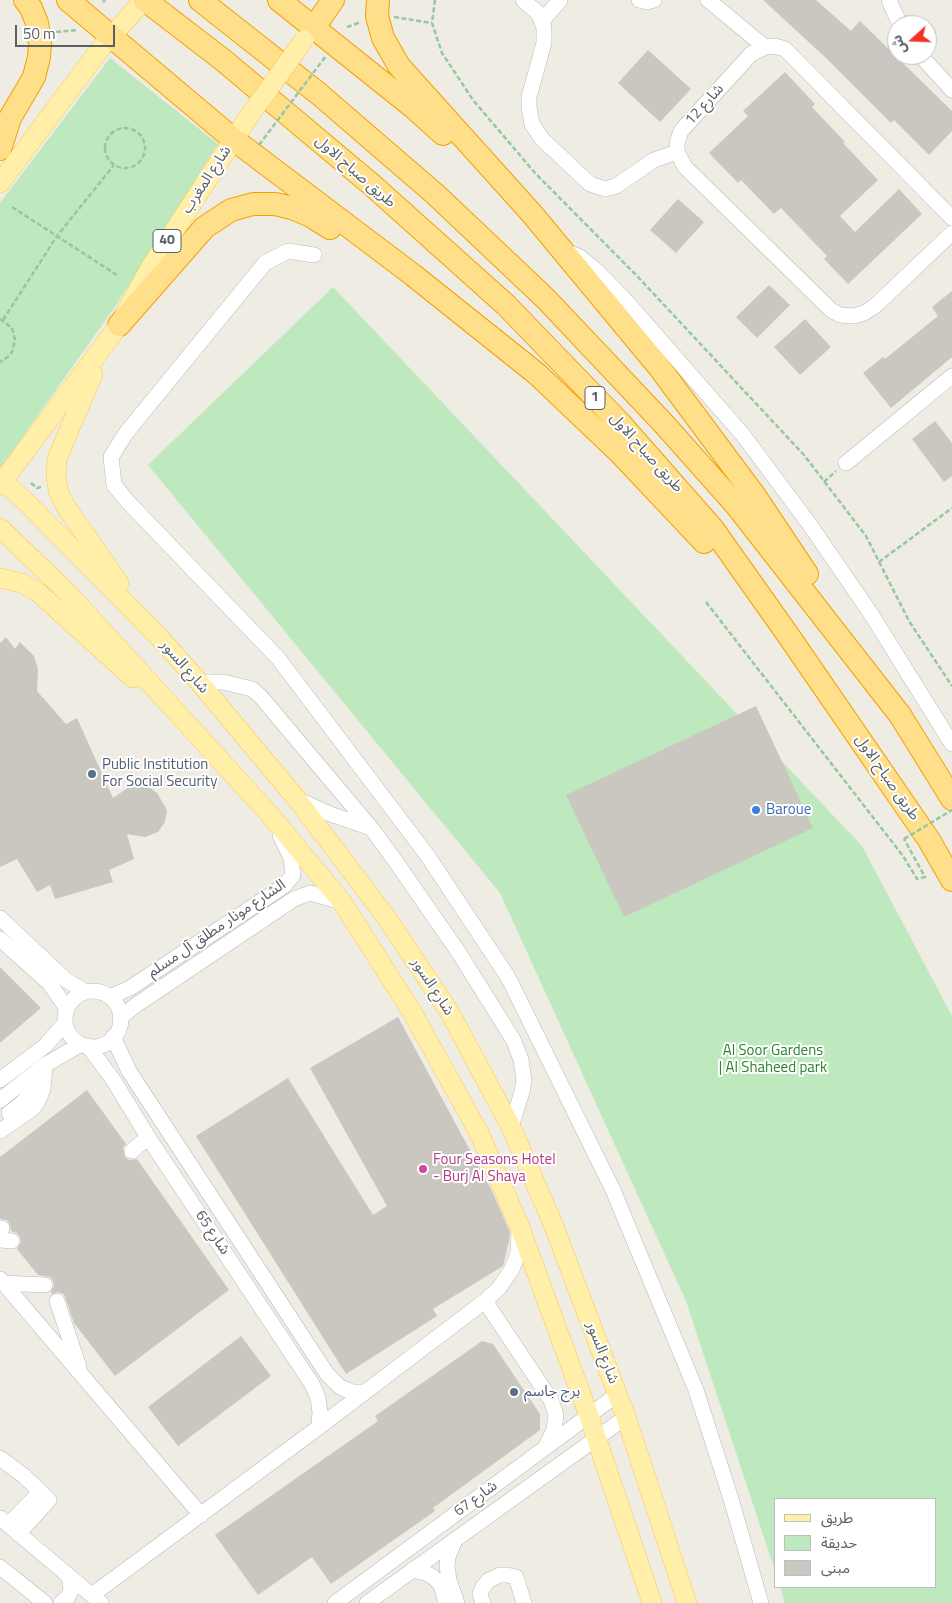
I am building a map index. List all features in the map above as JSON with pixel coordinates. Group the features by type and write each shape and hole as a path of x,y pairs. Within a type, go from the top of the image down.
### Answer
{"highway":[{"path":"0,150 10,118 34,77 40,51 39,35 34,15 25,0"},
{"path":"68,0 233,139 413,275 544,380 625,459 725,563 788,635"},
{"name":"طريق صباح الاول","path":"144,0 223,60 372,185 506,305 619,422 713,530 788,635 929,840 952,880"},
{"name":"1","path":"200,0 319,94 435,194 546,299 664,424 736,505 900,714 952,799"},
{"path":"279,0 309,34 413,107 534,215"},
{"name":"شارع المغرب","path":"309,34 334,0"},
{"path":"383,8 377,16 383,38 399,66 534,215 659,367 755,496 900,714"},
{"path":"119,325 205,227 224,213 246,205 260,203 275,204 311,216 376,257 413,275"}],"main road":[{"path":"0,182 111,36 144,0"},
{"name":"شارع المغرب","path":"4,478 119,325 150,268 233,139 309,34"},
{"path":"105,345 60,451 56,465 56,479 62,501 73,520 158,636"},
{"name":"شارع السور","path":"4,478 158,636 296,798 386,918 450,1013 511,1127 553,1224 618,1394 687,1603"},
{"name":"شارع السور","path":"0,528 68,593 271,816 342,902 412,1012 479,1132 519,1225 589,1416 652,1603"},
{"path":"0,578 22,583 39,593 204,743"}],"street":[{"path":"523,0 538,14 542,21 545,36 529,98 532,124 542,139 590,184 600,188 611,188 654,160 677,152 680,160 692,174 831,310 840,315 854,316 864,313 875,306 952,233"},
{"path":"542,21 560,0"},
{"path":"639,0 648,2 654,0"},
{"path":"889,0 896,15"},
{"path":"716,2 765,47 775,46 785,49 952,218"},
{"name":"شارع 12","path":"677,152 677,142 681,131 751,54 765,47"},
{"path":"929,65 952,90"},
{"path":"314,255 288,251 265,263 126,433 111,457 114,485 128,502 278,658 427,855 508,976 613,1190 696,1390 731,1499 761,1603"},
{"path":"563,251 575,255 598,272 695,378 743,435 810,525 871,614 952,744"},
{"path":"846,463 952,376"},
{"path":"199,682 223,682 252,689 261,697 372,829 459,953 514,1041 521,1060 524,1080 511,1127"},
{"path":"296,798 330,814 372,829"},
{"name":"الشارع مونار مطلق آل مسلم","path":"110,998 130,988 284,886 294,875 291,858 271,816"},
{"name":"الشارع مونار مطلق آل مسلم","path":"120,1018 136,1005 294,899 310,894 342,902"},
{"path":"0,918 66,980 86,992"},
{"path":"0,938 50,984 66,1016 70,1035 84,1045"},
{"path":"0,1080 45,1046 66,1016 71,1001 78,995 86,992 99,992 110,998 119,1010 120,1018 117,1032 113,1037 101,1045 84,1045 40,1069 0,1100"},
{"name":"شارع 65","path":"113,1037 129,1071 327,1374 340,1387 352,1392 364,1392"},
{"name":"شارع 65","path":"84,1045 114,1081 148,1136 312,1384 318,1398 320,1412 319,1427"},
{"path":"0,1119 26,1099 40,1069"},
{"path":"0,1131 29,1111 37,1103 43,1089 40,1069"},
{"path":"132,1151 148,1136"},
{"path":"0,1458 24,1476 44,1496 9,1526 97,1599 201,1515 485,1301 499,1288 512,1270 518,1253 519,1225"},
{"path":"2,1281 201,1515"},
{"path":"2,1281 45,1285"},
{"path":"57,1300 82,1376"},
{"path":"485,1301 551,1400 556,1415 554,1430 545,1448"},
{"name":"شارع 67","path":"335,1603 618,1394"},
{"name":"شارع 67","path":"367,1603 626,1417"},
{"path":"454,1540 447,1566 449,1580 457,1603"},
{"path":"0,1567 45,1603"},
{"path":"412,1570 426,1573 441,1585 447,1603"},
{"path":"61,1603 68,1597 71,1590 66,1574"},
{"path":"483,1603 480,1594 483,1587 489,1580 500,1575 516,1577 524,1603"}],"path":[{"path":"436,0 432,23 442,53 473,100 534,173 638,277 804,456 866,536 908,621 952,686"},
{"path":"383,8 432,23"},
{"path":"39,35 82,30"},
{"path":"259,145 326,56"},
{"path":"120,128 136,131 144,143 145,149 142,159 134,166 124,168 114,165 105,152 105,141 115,130 120,128"},
{"path":"0,362 12,352 15,340 12,328 2,319 57,236 114,165"},
{"path":"12,208 116,275"},
{"path":"4,478 37,488 56,479"},
{"path":"879,562 952,508"},
{"path":"706,602 903,856 917,880 925,876 904,839 952,810"}],"green space":[{"path":"110,58 218,144 117,304 0,469 0,203"},
{"name":"Al Soor Gardens | Al Shaheed park","path":"333,287 862,846 952,1016 952,1603 785,1603 780,1588 937,1588 937,1498 774,1498 774,1568 686,1301 500,893 148,465"}],"building":[{"path":"763,0 816,0 851,31 860,21 887,47 887,65 905,65 952,111 952,131 929,155 894,120 891,123 825,57"},
{"path":"648,50 691,89 660,122 618,83"},
{"path":"785,72 815,104 812,107 845,142 843,143 878,180 840,216 855,232 899,189 922,214 848,284 824,259 827,256 781,208 774,214 741,180 738,183 709,153 748,116 743,111"},
{"path":"678,199 704,222 676,253 650,230"},
{"path":"769,285 790,305 757,338 736,317"},
{"path":"952,291 952,357 891,408 863,373 883,357 885,359 938,316 932,307"},
{"path":"805,319 831,347 800,375 774,347"},
{"path":"935,421 952,443 952,476 944,482 912,439"},
{"path":"6,637 15,649 20,642 34,656 38,669 37,691 66,724 77,718 113,798 129,787 147,785 157,793 167,810 165,822 158,832 145,837 127,834 134,859 109,870 113,882 55,899 50,885 37,892 17,859 0,867 0,643"},
{"path":"756,706 813,828 624,917 566,795"},
{"path":"0,967 41,1008 0,1043"},
{"path":"398,1017 492,1191 510,1232 509,1241 503,1266 433,1309 437,1316 346,1374 196,1136 288,1078 373,1215 387,1206 310,1068"},
{"path":"87,1090 126,1144 123,1148 125,1157 129,1160 137,1159 229,1290 115,1376 74,1323 64,1294 58,1292 52,1294 53,1280 50,1277 38,1275 17,1249 21,1242 20,1237 17,1233 11,1231 7,1220 0,1219 0,1157"},
{"path":"241,1336 271,1376 178,1446 148,1407"},
{"path":"482,1341 493,1344 540,1414 540,1430 433,1508 435,1511 331,1584 312,1557 258,1595 215,1535 378,1421 375,1416"}],"place":[{"name":"Public Institution For Social Security","path":"92,774"},
{"name":"Baroue","path":"756,810"},
{"name":"Four Seasons Hotel - Burj Al Shaya","path":"423,1169"},
{"name":"برج جاسم","path":"514,1392"}]}
